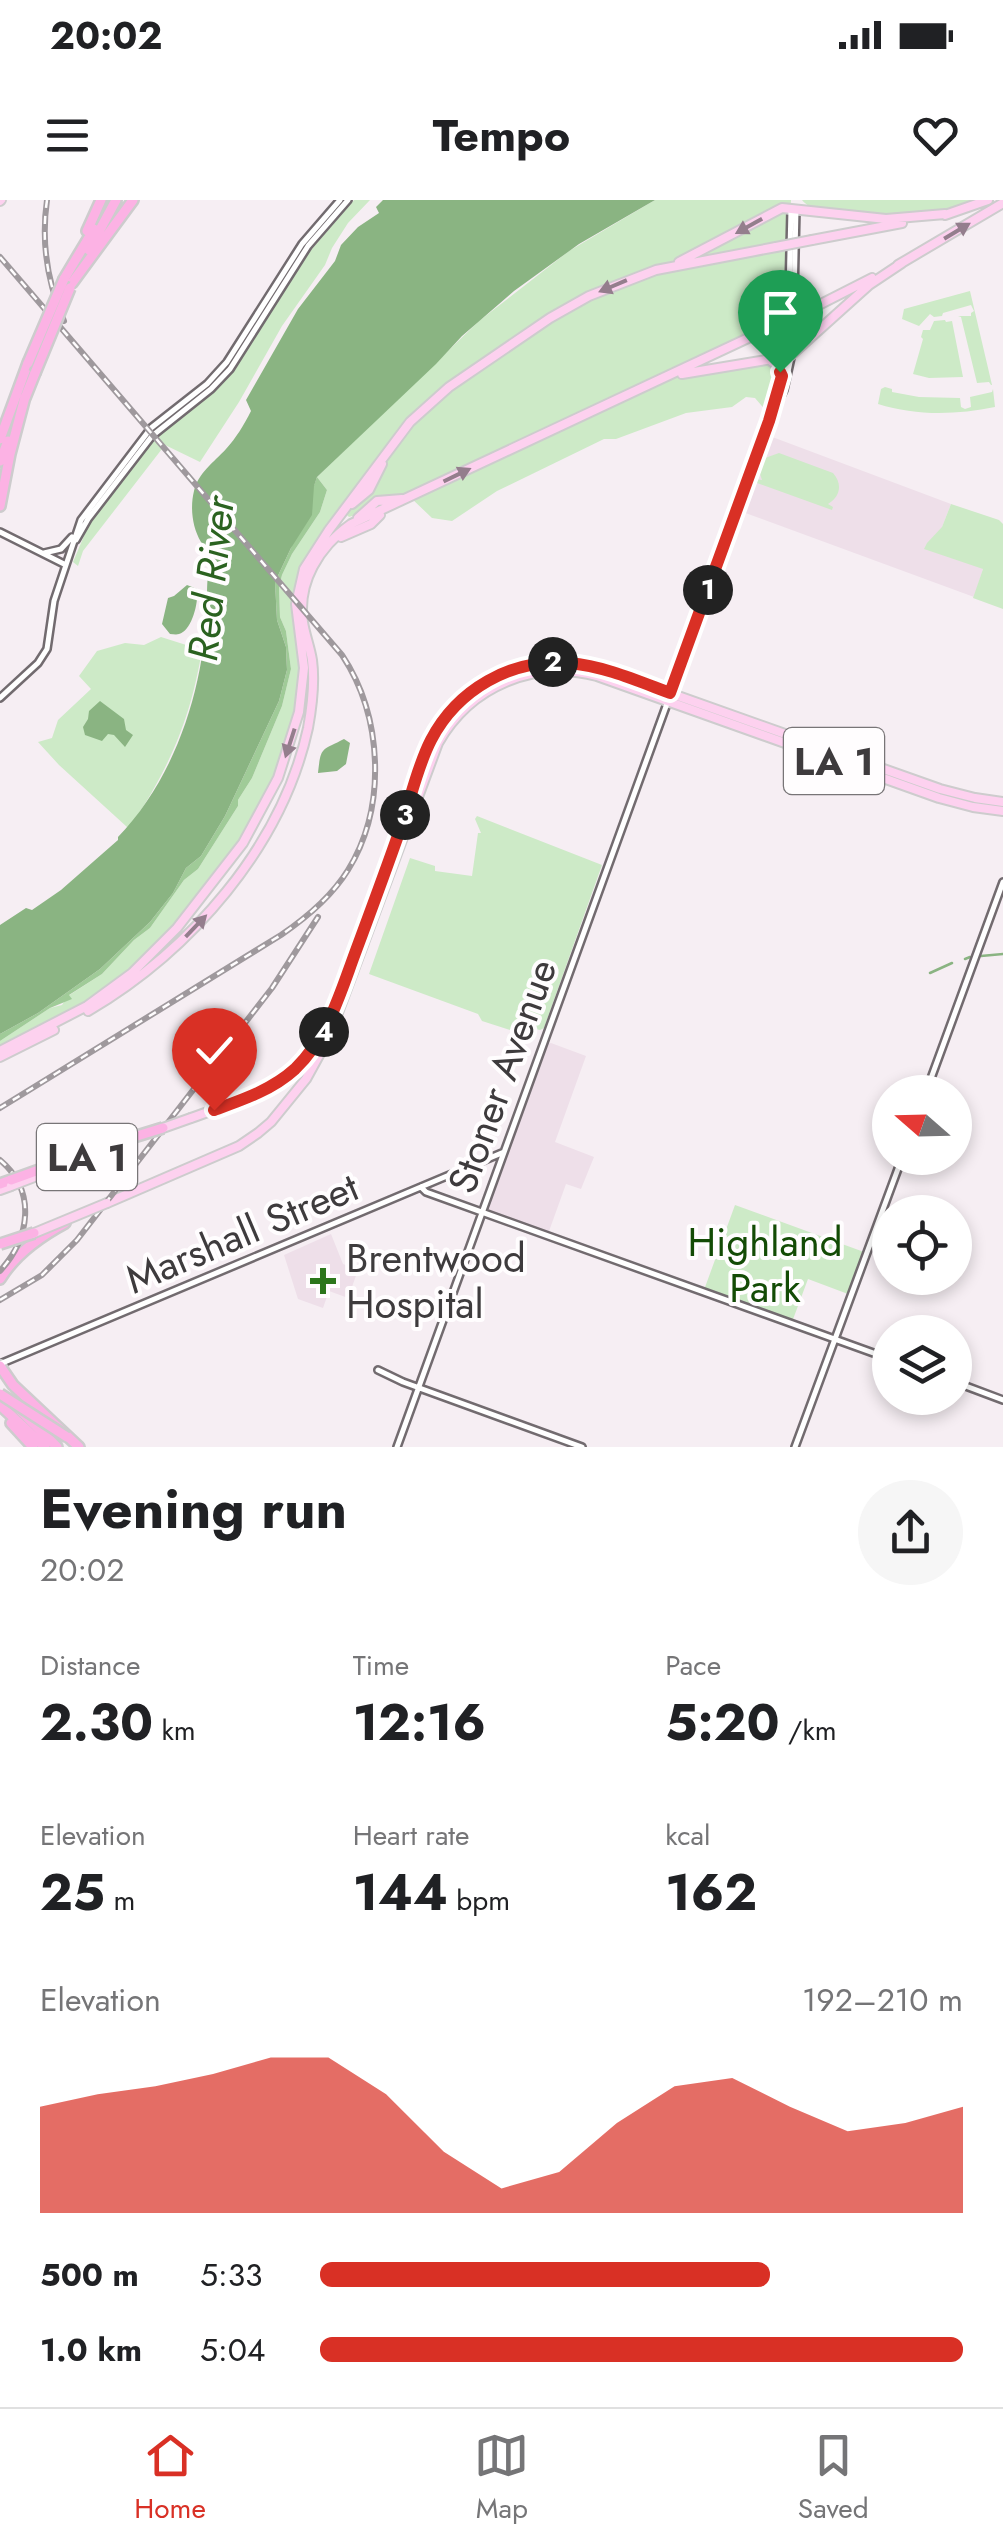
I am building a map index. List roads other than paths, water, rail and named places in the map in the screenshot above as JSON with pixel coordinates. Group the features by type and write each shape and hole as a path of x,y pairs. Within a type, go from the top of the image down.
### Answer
{"highway":[{"path":"69,283 133,200"},
{"path":"69,283 92,220 110,201"},
{"path":"0,439 110,201"},
{"path":"0,506 32,368"},
{"path":"0,462 25,397"},
{"path":"0,426 12,408"},
{"path":"3,1187 110,1144 163,1128"},
{"path":"0,1279 32,1244 83,1213"},
{"path":"0,1246 34,1233"},
{"path":"0,1365 14,1385 79,1447"},
{"path":"0,1386 57,1447"},
{"path":"0,1394 67,1437"},
{"path":"0,1405 45,1447"},
{"path":"0,1413 35,1447"}],"main road":[{"path":"656,270 946,214 988,200"},
{"path":"650,385 688,372 788,356 794,340 870,285 1003,203"},
{"path":"0,1054 78,1012 132,974 192,909 252,827 284,764 301,702 304,661 296,613 300,581 311,555 410,422 441,394 550,318 602,290 698,254 778,210 886,219 946,214"},
{"path":"350,524 902,263"},
{"path":"766,360 778,366 782,376"},
{"path":"0,1054 92,1009 137,979 194,928 240,875 286,792 308,728 313,673 302,607 306,580 334,538 378,501 410,497"},
{"path":"316,560 340,538 371,524 386,509"},
{"name":"LA 1","path":"163,1128 271,1086 298,1066 320,1038 334,1011 425,752 444,720 465,696 507,672 552,662 590,666 950,802 1003,811"},
{"name":"LA 1","path":"34,1233 235,1148 271,1122 306,1079 323,1050 432,756 462,710 504,682 557,670 597,676 669,697"},
{"name":"LA 1","path":"845,760 948,792 1003,802"}],"street":[{"path":"0,698 48,649 53,604 82,517 148,431 207,384 227,362 298,250 340,200"},
{"path":"44,554 61,549 74,538 150,438 232,366 304,253 348,200"},
{"path":"769,421 794,340 794,209"},
{"path":"769,421 781,397 788,356"},
{"name":"Stoner Avenue","path":"397,1447 769,421"},
{"path":"0,532 66,565"},
{"path":"932,1075 1003,882"},
{"name":"Marshall Street","path":"0,1365 504,1152"},
{"path":"795,1447 896,1175"},
{"path":"421,1187 872,1352"},
{"path":"378,1370 582,1447"},
{"path":"972,1388 1003,1400"}],"water":[{"name":"Red River","path":"383,200 655,200 579,244 514,291 317,477 312,515 275,582 277,620 286,647 287,670 279,701 225,816 201,856 186,868 173,893 150,922 100,969 38,1013 0,1034 0,925 61,890 118,840 157,785 185,724 195,692 206,626 208,560 193,517 196,485 246,421 251,411 246,400 298,309 335,261 341,245 379,213 376,207"},
{"path":"187,585 197,589 194,615 184,632 170,634 162,624 168,598"},
{"path":"100,701 124,719 126,730 133,735 125,747 114,735 108,734 102,741 85,735 83,727 89,711"},
{"path":"344,739 350,743 346,764 337,771 318,773 324,750"}],"waterway":[{"path":"981,956 1003,954"},
{"path":"965,959 970,957"},
{"path":"930,973 952,963"}],"railway":[{"path":"47,200 47,262 64,321"},
{"path":"0,257 342,655 366,706 375,762 374,791 361,845 342,880 318,906 281,935 0,1108"},
{"path":"0,1300 42,1275 77,1240 272,988 318,917"},
{"path":"0,1160 20,1186 25,1215 18,1244 0,1271"}],"place":[{"name":"Brentwood Hospital","path":"323,1281"}],"park label":[{"name":"Highland Park","path":"765,1265"}]}
